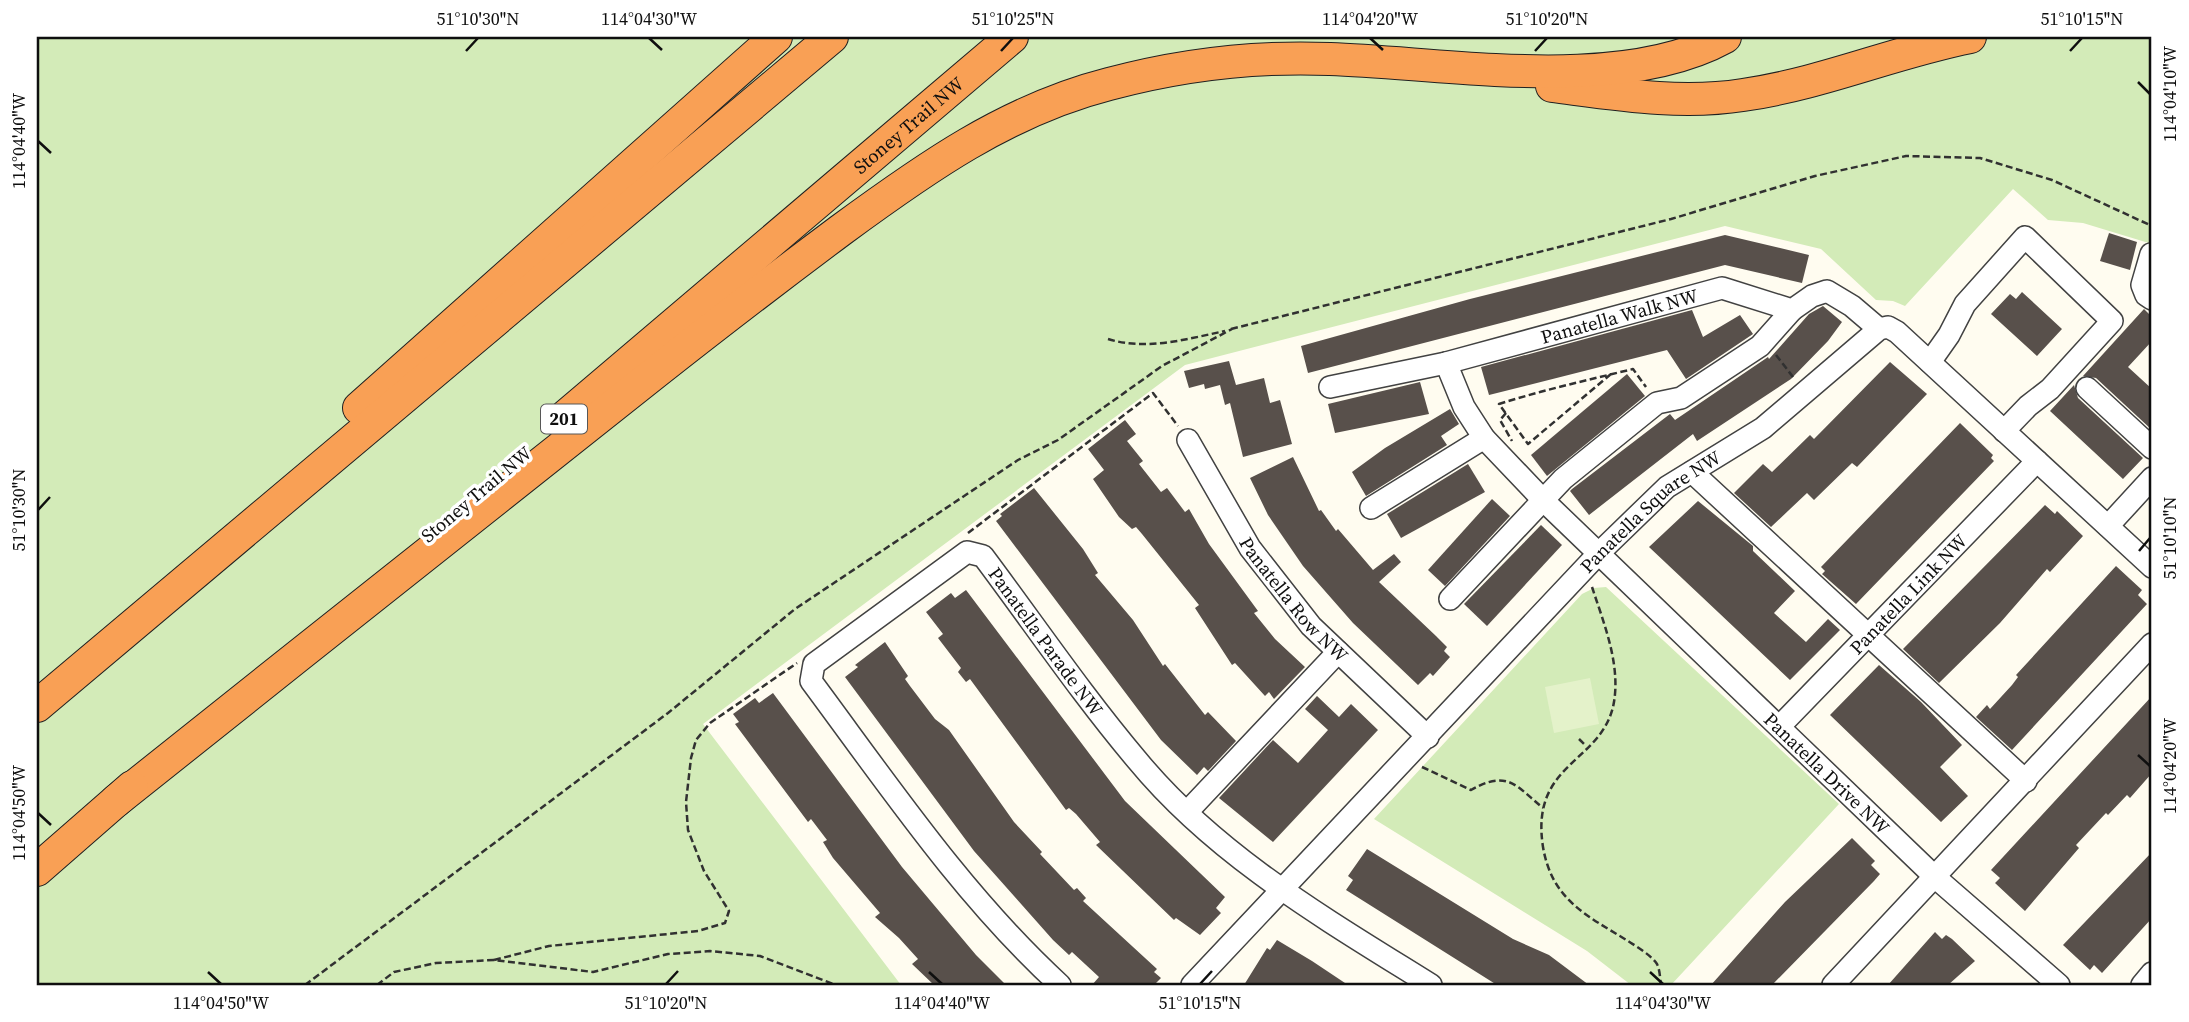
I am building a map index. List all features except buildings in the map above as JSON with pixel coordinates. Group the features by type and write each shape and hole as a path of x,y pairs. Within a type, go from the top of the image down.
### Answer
{"highway":[{"path":"73,675 433,340 776,37"},
{"path":"37,706 832,37"},
{"name":"Stoney Trail NW","path":"37,870 1012,37"},
{"path":"116,801 750,298 913,177 965,143 1050,103 1106,84 1182,67 1281,58 1318,58 1489,69 1622,69 1673,58 1725,37"},
{"path":"1489,69 1501,80 1595,92 1678,99 1742,96 1866,68 1970,37"}],"street":[{"path":"1930,362 1949,335 1965,304 2025,237 2112,321 2050,389 2028,406 2004,431"},
{"path":"2151,254 2143,285 2146,295 2152,299"},
{"name":"Panatella Walk NW","path":"1330,387 1446,363 1722,288 1791,310"},
{"path":"1450,598 1563,479 1657,403 1681,398 1760,346 1791,310 1812,296 1827,291 1847,301 1879,329 1888,327 1897,332 2152,567"},
{"name":"Panatella Square NW","path":"1192,985 1600,552 1667,487 1763,428 1879,329"},
{"path":"1446,363 1464,407 1484,438 1544,501 1600,552"},
{"path":"2087,388 2152,448"},
{"path":"1371,508 1484,438"},
{"name":"Panatella Row NW","path":"1188,440 1250,548 1311,626 1428,737"},
{"name":"Panatella Link NW","path":"1780,726 2037,461"},
{"path":"1692,472 2026,781"},
{"path":"2108,526 2152,478"},
{"path":"967,552 814,664 811,681 928,839 1027,955 1060,985"},
{"name":"Panatella Parade NW","path":"967,552 984,556 1138,761 1188,811 1283,891 1431,985"},
{"name":"Panatella Drive NW","path":"1600,552 1936,878 2059,985"},
{"path":"1833,985 1936,878 2152,644"},
{"path":"1188,811 1338,652"},
{"path":"2141,985 2152,973"}],"path":[{"path":"1108,339 1129,345 1181,341 1671,219 1815,176 1906,156 1980,158 2052,180 2152,226"},
{"path":"305,985 668,713 795,609 1018,460 1058,440 1162,366 1232,329"},
{"path":"1774,352 1800,385"},
{"path":"1611,374 1528,444 1499,404 1611,374 1633,369 1648,391"},
{"path":"967,552 968,532 1153,393 1188,440"},
{"path":"1506,413 1500,420 1513,439 1510,445"},
{"path":"1592,587 1611,649 1616,685 1613,707 1604,730 1551,785 1543,808 1543,844 1548,871 1557,890 1576,907 1639,948 1657,965 1661,985"},
{"path":"377,985 394,972 415,968 494,960 550,946 698,931 725,923 729,911 704,871 688,830 687,778 696,740 710,723 793,663 814,664"},
{"path":"1579,739 1586,746"},
{"path":"1422,767 1471,790 1499,779 1517,784 1543,808"},
{"path":"494,960 593,972 668,954 710,951 760,956 836,985"}],"green space":[{"path":"37,37 2152,37 2152,244 2083,223 2048,220 2013,189 1905,306 1893,301 1876,300 1821,249 1725,226 1185,365 703,724 901,985 37,985"},
{"path":"1606,587 1839,804 1671,985 1631,985 1587,951 1374,819 1582,594 1594,588"},
{"path":"1590,678 1599,724 1554,733 1545,687"}]}
